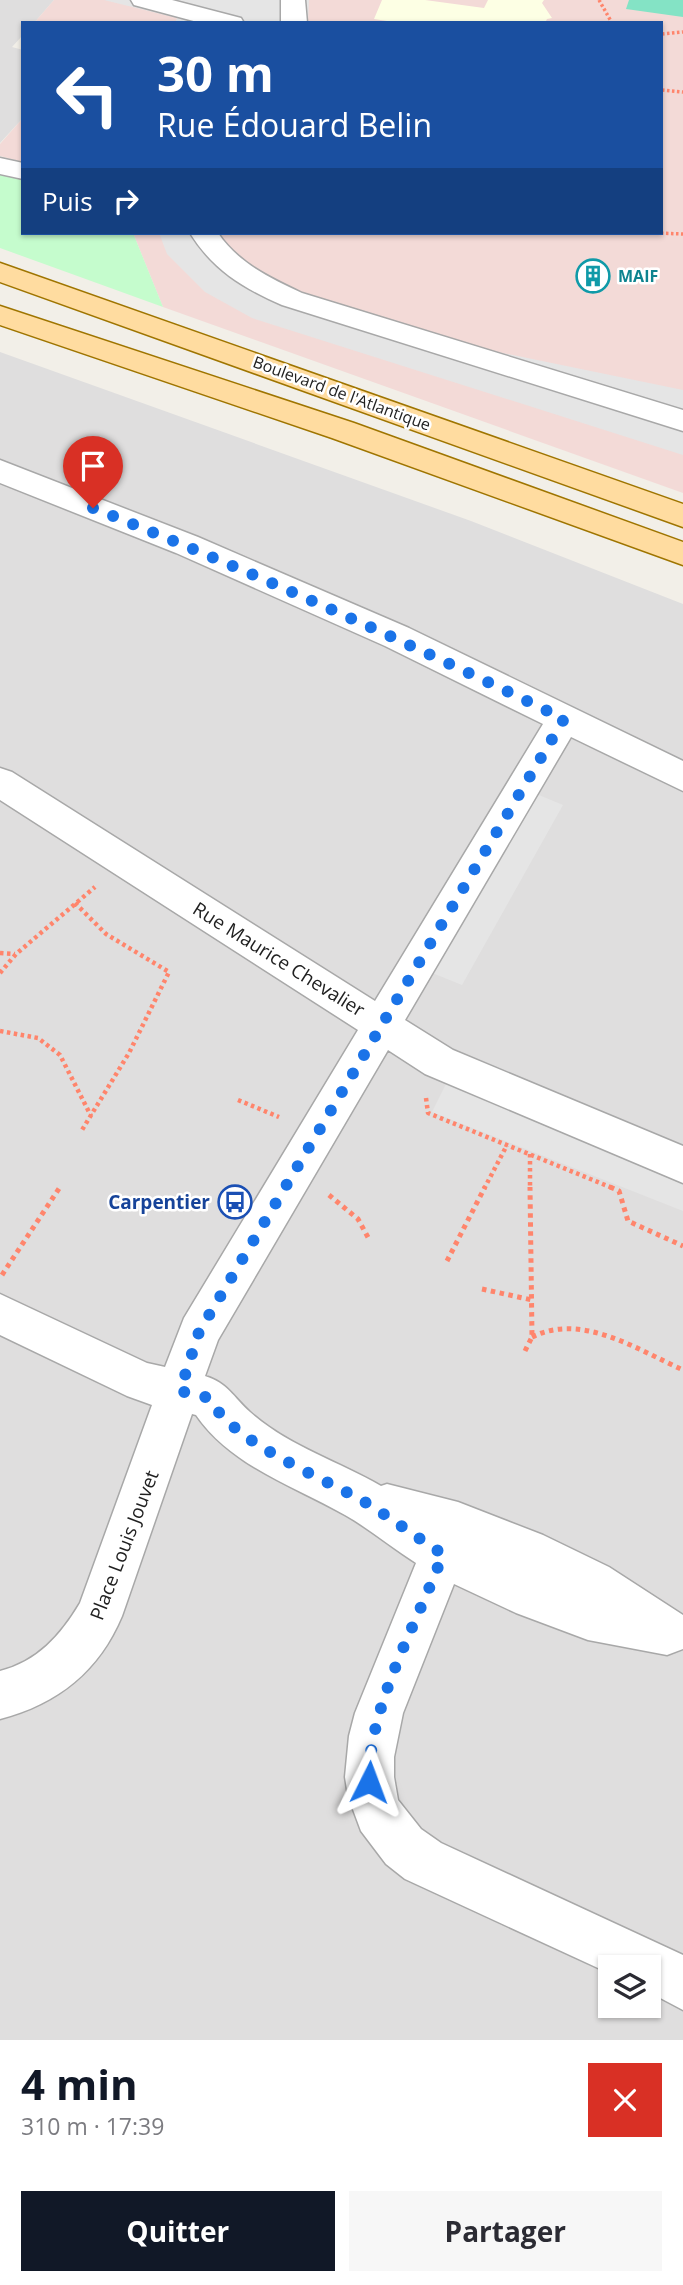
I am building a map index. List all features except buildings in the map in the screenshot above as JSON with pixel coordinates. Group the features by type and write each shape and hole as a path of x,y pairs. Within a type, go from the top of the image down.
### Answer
{"main road":[{"name":"Boulevard de l'Atlantique","path":"0,272 683,516"},
{"name":"Boulevard de l'Atlantique","path":"0,315 414,455 683,554"}],"street":[{"path":"143,0 224,21"},
{"path":"293,0 293,21"},
{"path":"0,166 21,171"},
{"path":"206,235 228,264 257,283 292,299 683,421"},
{"path":"0,471 187,545 397,637 683,777"},
{"name":"Place Louis Jouvet","path":"0,1695 35,1683 65,1663 84,1644 99,1616 199,1332 564,719"},
{"name":"Rue Maurice Chevalier","path":"0,782 439,1062 683,1165"},
{"path":"0,1314 142,1382 209,1398 216,1413 237,1429 281,1458 365,1502 443,1554 564,1609 675,1636"},
{"path":"365,1502 438,1519 536,1554 623,1601 675,1636"},
{"path":"443,1554 379,1713 373,1736 369,1782 381,1819 390,1835 423,1861 683,1984"}],"path":[{"path":"599,0 611,21"},
{"path":"663,34 683,32"},
{"path":"663,90 683,92"},
{"path":"663,233 683,234"},
{"path":"0,973 16,954 126,863"},
{"path":"75,903 88,922 105,935 169,972 147,1021 107,1095 82,1130"},
{"path":"0,953 16,954"},
{"path":"0,1031 38,1038 60,1055 92,1117"},
{"path":"417,1093 426,1095 428,1113 620,1191 628,1222 683,1246"},
{"path":"238,1100 290,1122"},
{"path":"447,1261 507,1145"},
{"path":"525,1351 532,1337 530,1154"},
{"path":"0,1278 60,1186"},
{"path":"319,1189 350,1209 370,1241"},
{"path":"482,1289 532,1300"},
{"path":"532,1337 554,1328 577,1329 601,1335 683,1370"}],"shaded area":[{"path":"0,0 54,0 36,21 21,21 21,37 12,47 21,49 21,120 0,143"},
{"name":"MAIF","path":"54,0 683,0 683,493 163,307 134,235 663,235 663,21 36,21"},
{"path":"104,0 309,0 308,21 176,21 177,18"},
{"path":"382,0 425,0 484,8 488,0 544,0 542,3 552,18 546,21 374,19"},
{"path":"21,120 21,161 0,156 0,144"},
{"path":"160,235 214,235 252,273 351,311 488,350 683,390 683,455 252,318 205,292 167,254"},
{"path":"0,352 471,521 683,604 683,2040 0,2040"},
{"path":"522,788 563,805 462,985 415,966"},
{"path":"454,1068 683,1165 683,1211 432,1112"}],"green space":[{"path":"629,0 683,0 683,17 626,9"},
{"path":"0,174 21,179 21,235 134,235 163,307 0,248"}],"place":[{"name":"MAIF","path":"593,276"},
{"name":"Carpentier","path":"235,1202"}],"route":[{"path":"93,508 187,545 397,637 564,719 199,1332 180,1391 209,1398 216,1413 226,1422 281,1458 365,1502 403,1530 443,1554 379,1713 369,1760 369,1782"}]}
